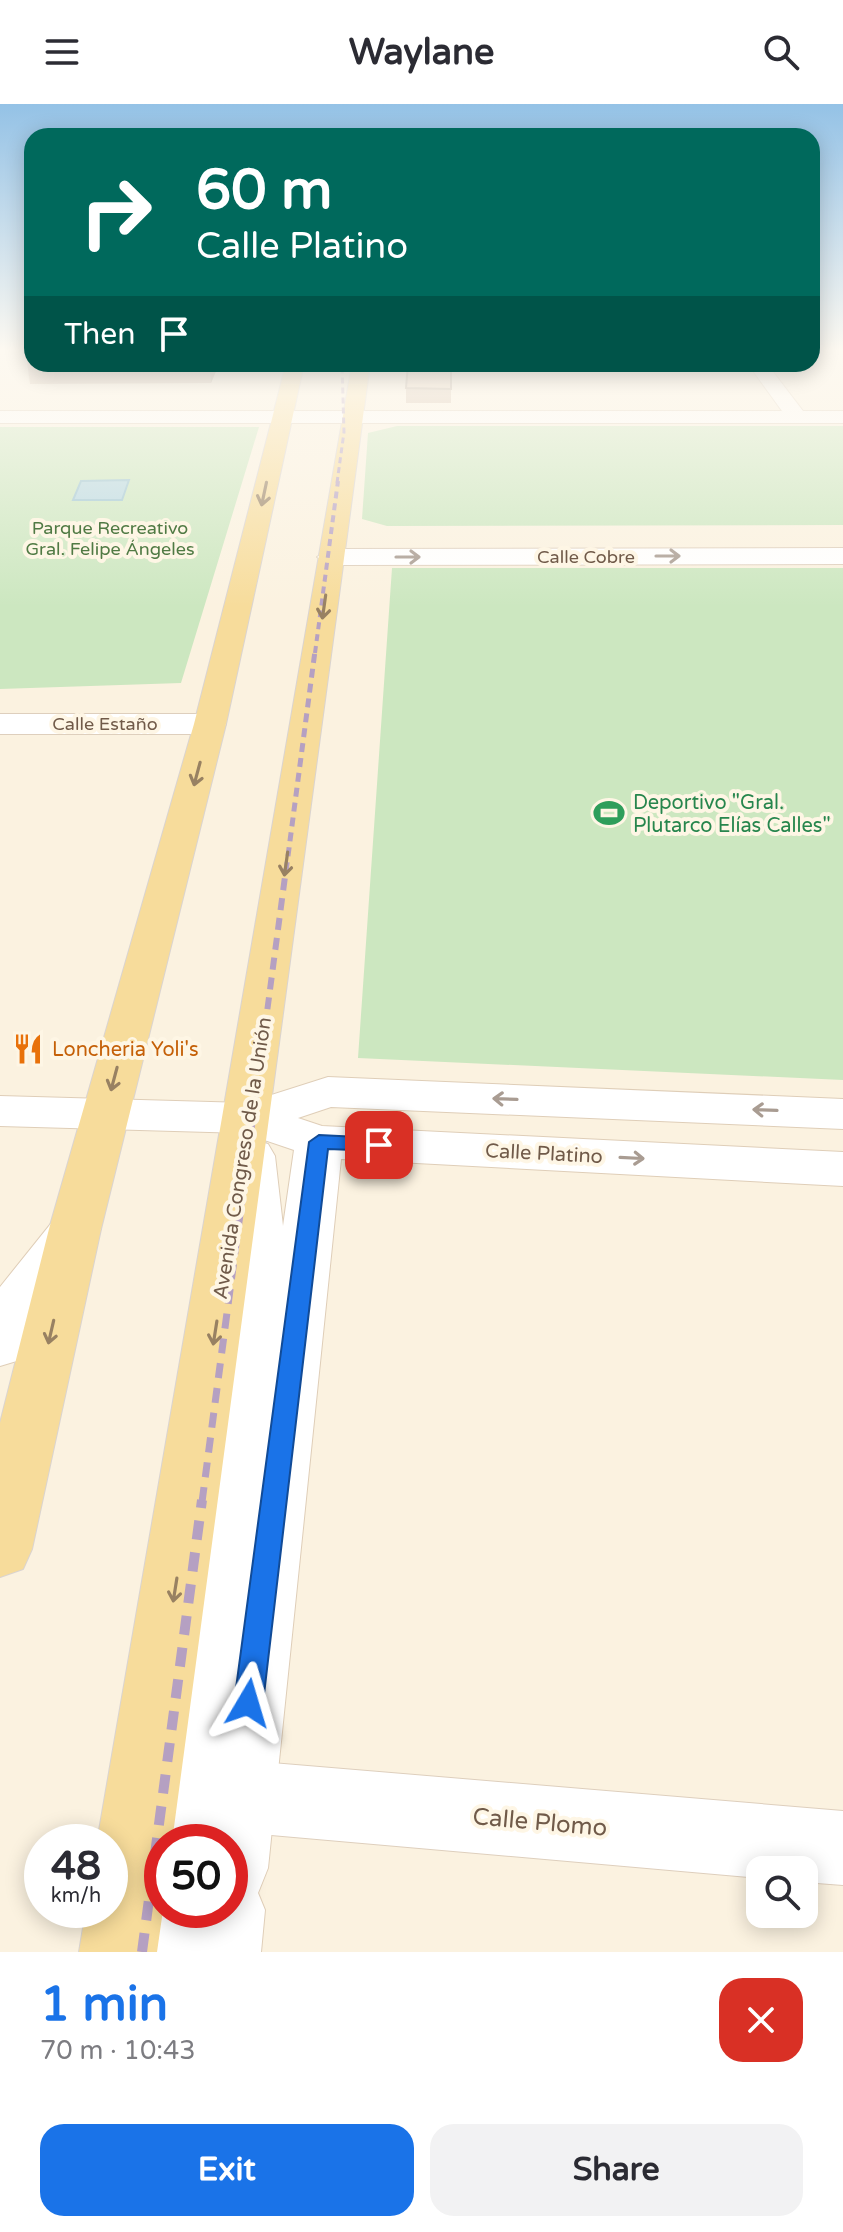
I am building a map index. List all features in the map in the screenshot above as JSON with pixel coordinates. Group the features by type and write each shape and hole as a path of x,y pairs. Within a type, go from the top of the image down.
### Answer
{"main road":[{"path":"0,1549 75,1229 210,724 277,434"},
{"name":"Avenida Congreso de la Unión","path":"118,1952 248,1118 348,434"}],"street":[{"name":"Calle Cobre","path":"332,545 843,533"},
{"name":"Calle Cobre","path":"332,545 843,556"},
{"name":"Calle Estaño","path":"0,724 210,724"},
{"name":"Calle Platino","path":"248,1118 328,1092 843,1114"},
{"name":"Calle Platino","path":"0,1111 104,1117 248,1118 319,1142 843,1169"},
{"path":"215,1819 261,1270 248,1118"},
{"path":"215,1819 319,1142"},
{"path":"0,1345 5,1329 37,1271 75,1229"},
{"name":"Calle Plomo","path":"215,1819 843,1848"},
{"path":"179,1952 182,1928"},
{"path":"222,1952 224,1928"}],"green space":[{"name":"Parque Recreativo Gral. Felipe Ángeles","path":"0,434 257,434 181,683 0,689"},
{"path":"368,434 843,434 843,525 387,526 362,519"},
{"name":"Deportivo \"Gral. Plutarco Elías Calles\"","path":"392,568 843,568 843,1080 358,1058"}],"water":[{"path":"129,480 122,500 73,500 81,481"}],"railway":[{"path":"337,483 344,434"},
{"path":"315,653 338,481"},
{"path":"286,871 315,651"},
{"path":"249,1148 286,869"},
{"path":"202,1502 249,1146"},
{"path":"142,1952 202,1500"}],"place":[{"name":"Deportivo \"Gral. Plutarco Elías Calles\"","path":"609,813"},
{"name":"Loncheria Yoli's","path":"28,1049"}],"route":[{"path":"248,1703 319,1142 379,1145"}]}
